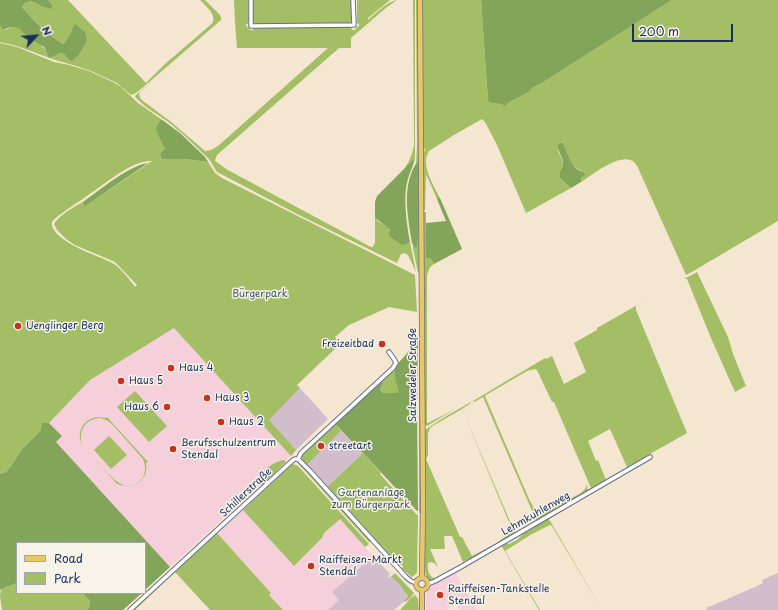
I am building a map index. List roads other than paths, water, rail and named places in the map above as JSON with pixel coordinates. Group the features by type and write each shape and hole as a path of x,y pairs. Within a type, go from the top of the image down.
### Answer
{"main road":[{"name":"Salzwedeler Straße","path":"420,0 423,496 422,578"},
{"path":"422,578 426,579 428,584 426,589 422,590 417,588 416,583 418,579 422,578"},
{"path":"422,590 422,610"}],"street":[{"path":"251,0 251,26 354,25 354,0"},
{"name":"Schillerstraße","path":"130,610 293,460 298,459 302,453 393,368 396,361 389,352"},
{"name":"Lehmkuhlenweg","path":"428,584 460,568 650,457"},
{"path":"298,459 406,577 416,583"}],"place":[{"name":"Uenglinger Berg","path":"18,326"},
{"name":"Freizeitbad","path":"382,344"},
{"name":"Haus 4","path":"171,368"},
{"name":"Haus 5","path":"121,381"},
{"name":"Haus 3","path":"207,398"},
{"name":"Haus 6","path":"167,407"},
{"name":"Haus 2","path":"221,422"},
{"name":"streetart","path":"321,446"},
{"name":"Berufsschulzentrum Stendal","path":"173,449"},
{"name":"Raiffeisen-Markt Stendal","path":"311,566"},
{"name":"Raiffeisen-Tankstelle Stendal","path":"440,595"}],"park label":[{"name":"Bürgerpark","path":"260,294"},
{"name":"Gartenanlage zum Bürgerpark","path":"371,498"}]}
